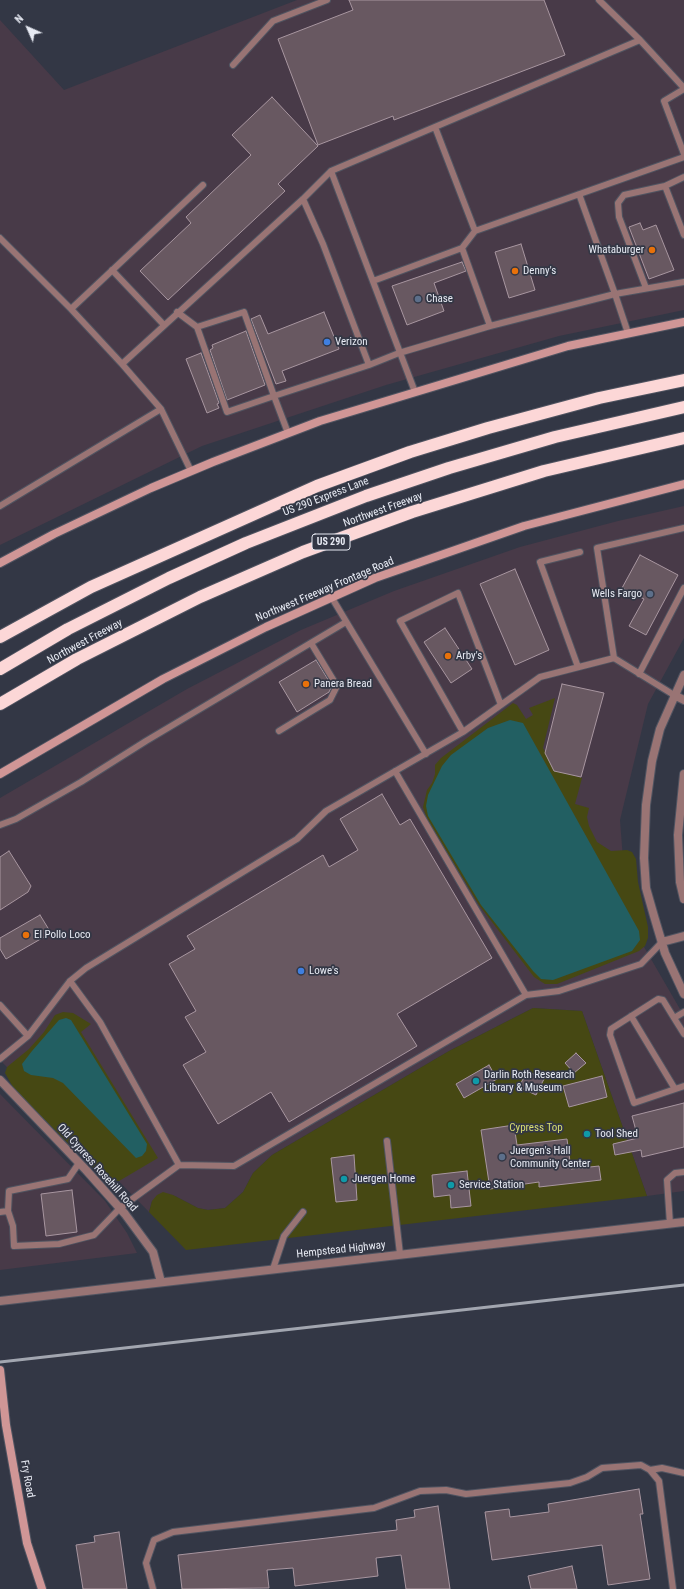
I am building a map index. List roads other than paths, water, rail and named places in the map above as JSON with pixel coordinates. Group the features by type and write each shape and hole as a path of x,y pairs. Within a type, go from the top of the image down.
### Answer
{"highway":[{"path":"0,637 91,587 294,494 434,444 514,420 599,398 684,380"},
{"name":"US 290 Express Lane","path":"0,669 68,629 169,578 246,543 322,512 449,468 555,437 684,407"},
{"name":"Northwest Freeway","path":"0,704 77,659 200,598 303,552 412,512 537,473 684,438"}],"main road":[{"path":"0,563 54,534 191,471 320,421 568,346 684,322"},
{"name":"Northwest Freeway Frontage Road","path":"0,774 163,679 266,627 375,578 524,526 684,484"},
{"name":"Fry Road","path":"0,1370 6,1425 27,1543 42,1589"}],"street":[{"path":"684,675 660,729 652,762 646,805 644,834 646,888 662,942 684,994"},
{"path":"674,695 684,700"},
{"path":"684,774 679,808 678,857 680,882 684,899"},
{"path":"662,942 684,936"},
{"name":"Old Cypress Rosehill Road","path":"0,1080 79,1162 120,1208 153,1252 161,1282"},
{"name":"Hempstead Highway","path":"0,1301 684,1222"}],"lane":[{"path":"233,65 273,21 327,0"},
{"path":"599,0 640,40 684,88 664,101 684,154"},
{"path":"122,364 177,312 303,199 331,171 640,40"},
{"path":"435,127 475,231"},
{"path":"373,281 462,248 475,231 684,157"},
{"path":"331,171 415,392"},
{"path":"646,288 619,217 618,203 624,195 665,186 684,178"},
{"path":"71,309 203,185"},
{"path":"665,186 684,235"},
{"path":"579,194 628,334"},
{"path":"303,199 322,244 368,365"},
{"path":"0,238 71,309 161,409 191,471"},
{"path":"462,248 490,326"},
{"path":"112,270 164,325"},
{"path":"177,312 197,327 227,412 368,365 400,352 490,326 615,294 684,282"},
{"path":"197,327 244,312 288,434"},
{"path":"0,506 161,409"},
{"path":"614,658 598,548 684,528"},
{"path":"578,667 540,562 580,552"},
{"path":"639,674 684,588"},
{"path":"463,732 400,621 458,593 501,705"},
{"path":"332,598 426,754"},
{"path":"0,825 16,819 75,785 346,622"},
{"path":"279,731 330,700 337,686 311,643"},
{"path":"0,1059 28,1036 70,980 86,968 297,838 326,811 463,732 540,677 614,658 674,695"},
{"path":"395,771 526,995"},
{"path":"79,1162 68,1179 9,1190 8,1211 13,1226 14,1246 59,1244 94,1235 120,1208 179,1165 234,1166 526,995 559,991 641,964 662,942"},
{"path":"70,980 100,1022 179,1165"},
{"path":"684,1034 663,1000 658,999 612,1029 610,1035 634,1103 684,1086"},
{"path":"0,1005 28,1036"},
{"path":"674,1018 684,1012"},
{"path":"632,1016 675,1089"},
{"path":"388,1141 400,1254"},
{"path":"670,1224 667,1180 676,1173 684,1172"},
{"path":"0,1212 8,1211"},
{"path":"273,1269 284,1236 303,1212"},
{"path":"153,1589 146,1563 154,1540 173,1532 374,1508 420,1491 446,1490 466,1494 570,1483 587,1477 602,1468 641,1465 650,1470 659,1481 673,1589"},
{"path":"650,1470 662,1468 684,1473"}],"railway":[{"path":"0,1362 684,1285"}],"place":[{"name":"Whataburger","path":"652,250"},
{"name":"Denny's","path":"515,271"},
{"name":"Chase","path":"418,299"},
{"name":"Verizon","path":"327,342"},
{"name":"Wells Fargo","path":"650,594"},
{"name":"Arby's","path":"448,656"},
{"name":"Panera Bread","path":"306,684"},
{"name":"El Pollo Loco","path":"26,935"},
{"name":"Lowe's","path":"301,971"},
{"name":"Darlin Roth Research Library & Museum","path":"476,1081"},
{"name":"Tool Shed","path":"587,1134"},
{"name":"Juergen's Hall Community Center","path":"502,1157"},
{"name":"Juergen Home","path":"344,1179"},
{"name":"Service Station","path":"451,1185"}],"park label":[{"name":"Cypress Top","path":"536,1128"}]}
